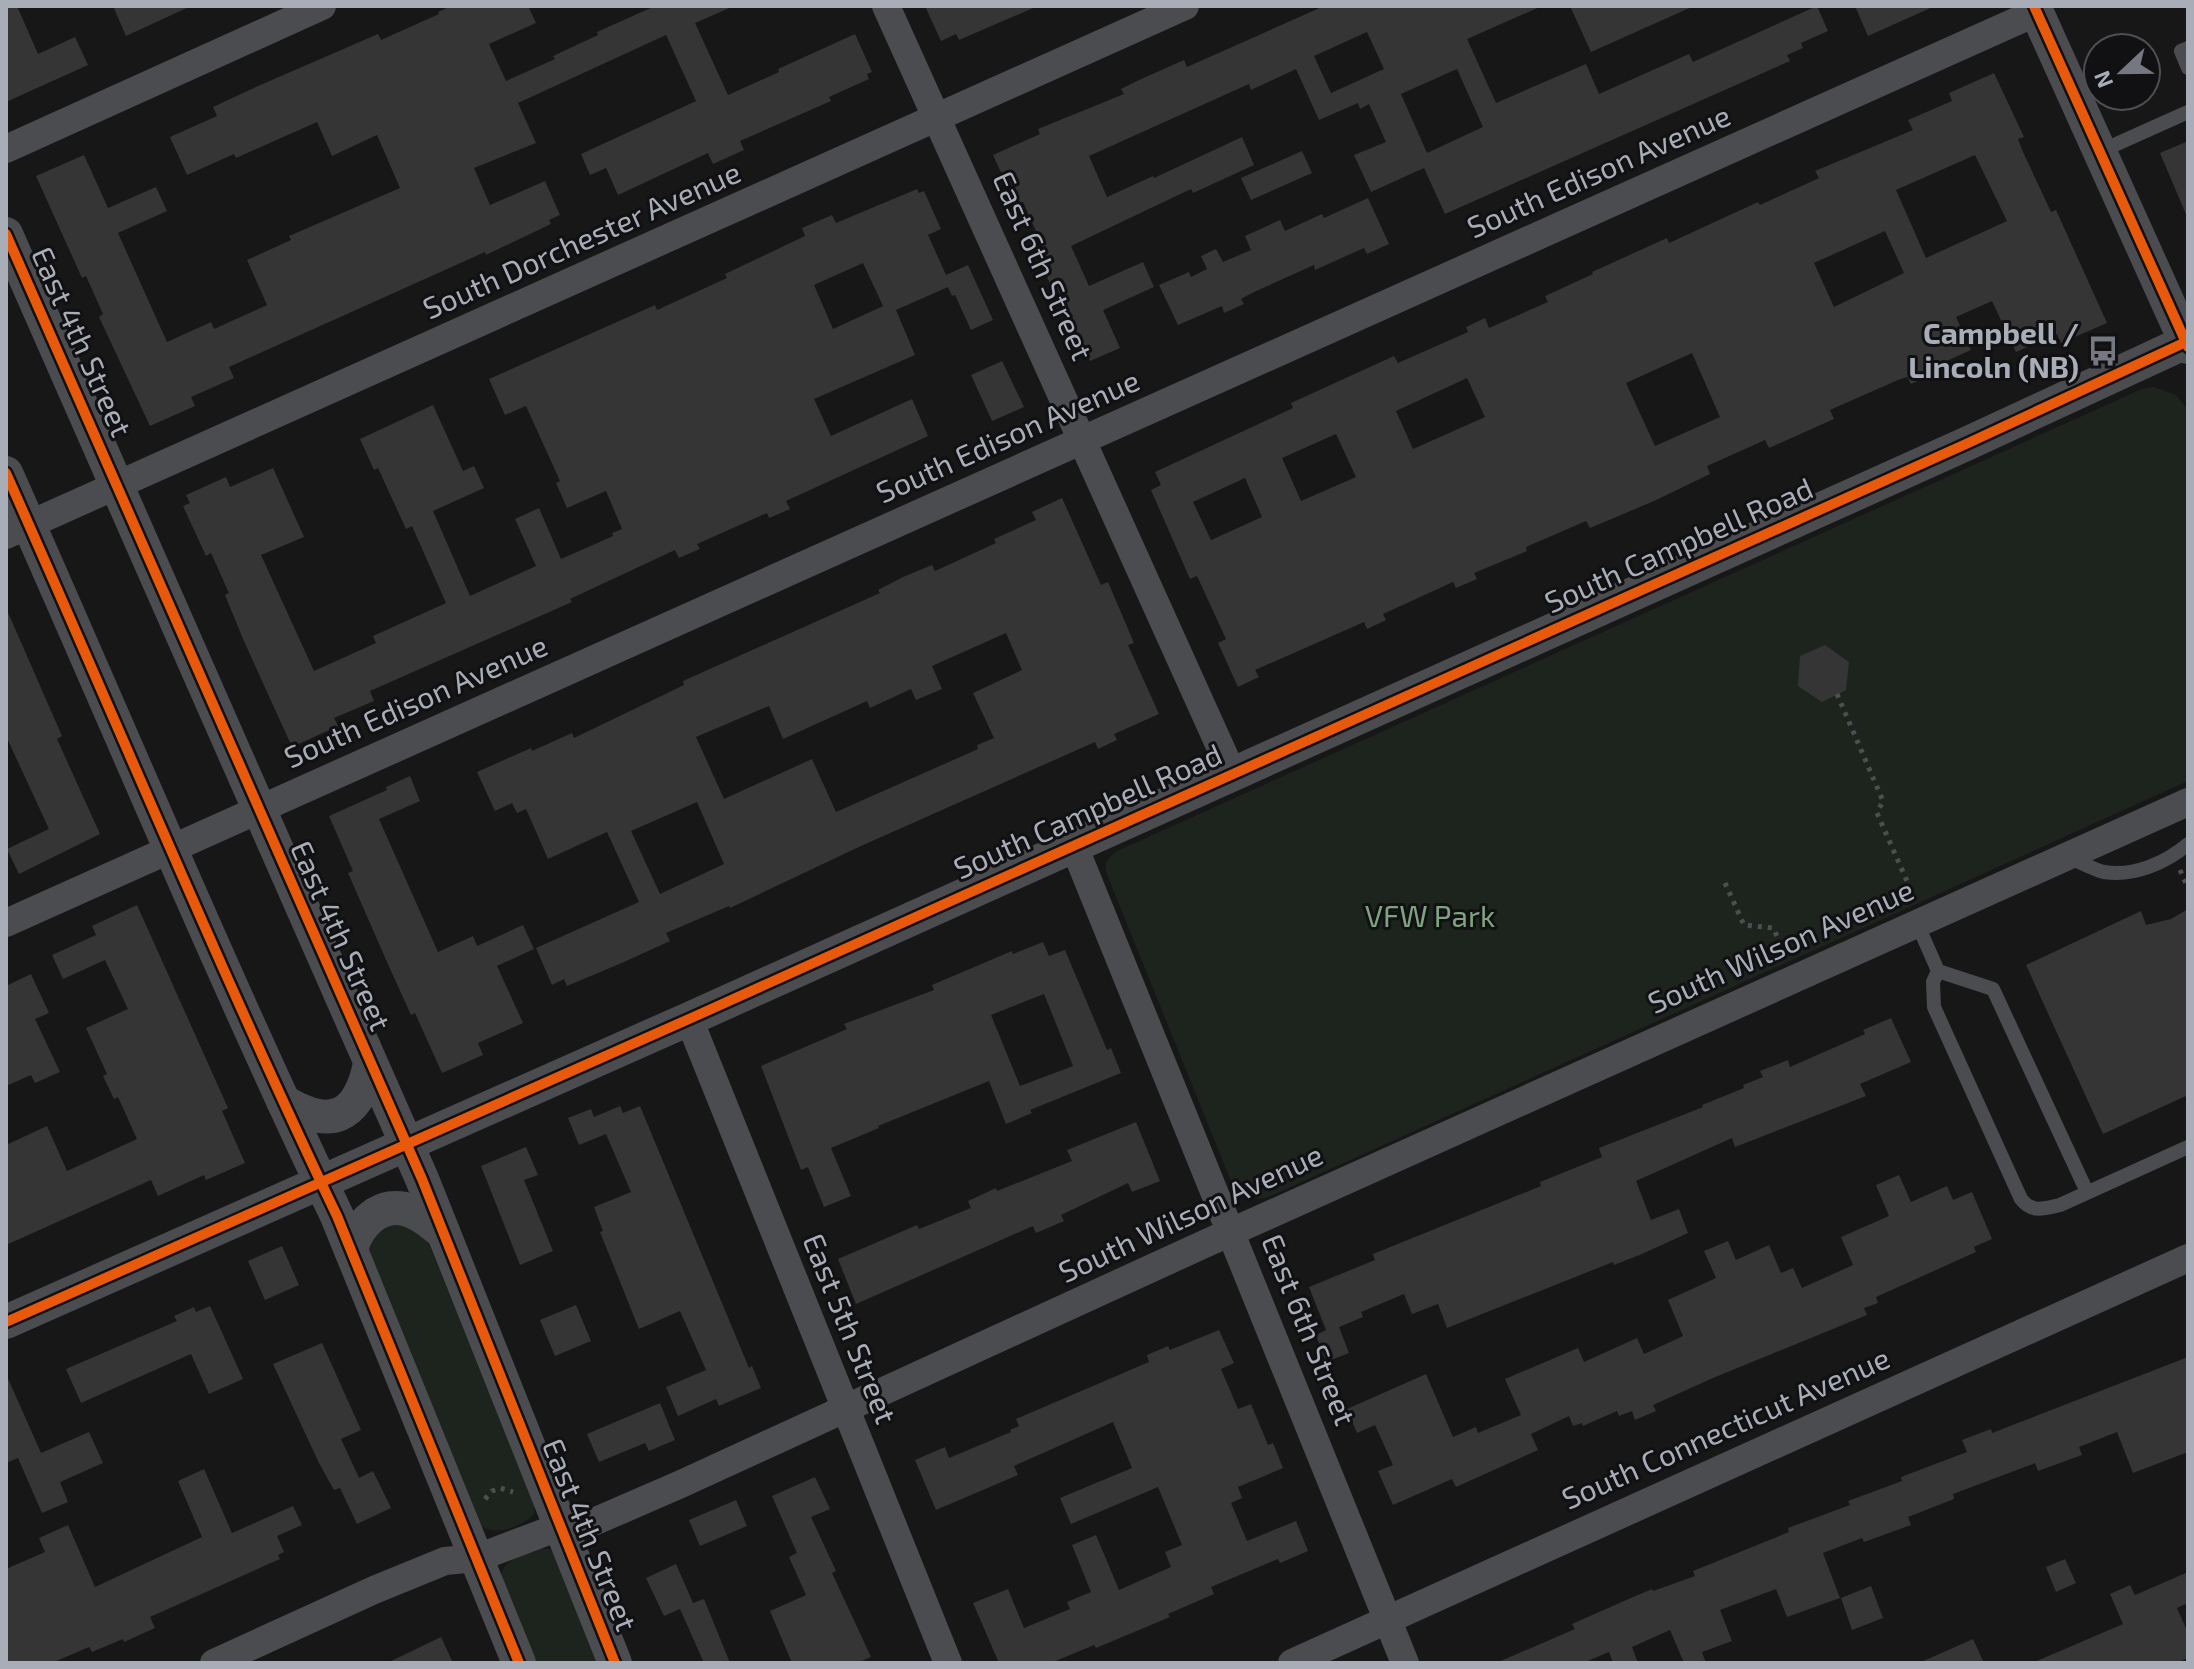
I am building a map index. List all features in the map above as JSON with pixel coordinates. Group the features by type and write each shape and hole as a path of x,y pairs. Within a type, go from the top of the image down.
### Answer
{"street":[{"path":"6,149 322,6"},
{"name":"East 6th Street","path":"886,6 1232,773"},
{"name":"South Dorchester Avenue","path":"18,531 1185,6"},
{"path":"2036,9 2187,343"},
{"name":"South Edison Avenue","path":"6,923 2036,9"},
{"name":"East 4th Street","path":"6,234 407,1145 615,1663"},
{"name":"South Campbell Road","path":"6,1322 689,1019 2187,343"},
{"path":"6,473 18,531 171,851 351,1250 519,1663"},
{"name":"South Wilson Avenue","path":"214,1663 445,1561 477,1558 559,1527 591,1523 2188,802"},
{"name":"East 6th Street","path":"1074,846 1405,1663"},
{"name":"East 5th Street","path":"689,1019 948,1663"},
{"path":"283,1101 308,1116 339,1114 348,1110 360,1096 370,1064"},
{"path":"351,1250 355,1234 364,1222 379,1212 395,1207 411,1211 443,1232"},
{"name":"South Connecticut Avenue","path":"1292,1663 2188,1258"}],"lane":[{"path":"2188,48 2181,51 2188,68"},
{"path":"2100,151 2188,112"},
{"path":"2067,856 2103,872 2137,872 2188,844"},
{"path":"1920,922 1938,971 1933,982 1934,1007 2021,1199 2028,1207 2040,1210 2060,1205 2188,1147"},
{"path":"1938,971 1993,989 2087,1192"}],"path":[{"path":"1837,694 1883,801 1877,813 1920,922"},
{"path":"2180,869 2188,888"},
{"path":"1725,883 1744,925 1773,928 1777,936"},
{"path":"483,1509 487,1495 500,1488 517,1496"}],"green space":[{"name":"VFW Park","path":"2153,387 2176,395 2188,410 2188,781 1266,1198 1248,1198 1233,1186 1106,872 1106,862 1115,852 2142,389"},
{"path":"384,1222 422,1227 535,1503 534,1514 514,1527 490,1530 478,1522 368,1254 369,1235"},
{"path":"541,1549 550,1549 557,1555 600,1663 535,1663 500,1576 511,1561"}],"building":[{"path":"6,6 17,6 38,54 75,37 88,65 6,102"},
{"path":"113,6 191,6 126,36"},
{"path":"451,6 528,6 536,23 489,44 506,81 555,59 553,56 598,35 597,32 655,6 734,6 695,23 728,95 855,34 872,72 867,74 869,79 829,97 831,101 740,141 744,150 713,164 708,153 618,195 606,168 590,175 581,154 696,101 666,35 518,103 536,143 474,168 490,205 545,181 560,215 549,220 551,224 229,367 234,378 191,397 195,406 150,426 99,317 103,314 86,276 82,278 36,176 84,155 108,208 156,187 167,211 118,233 167,342 211,322 214,329 267,305 247,260 291,240 289,236 400,188 377,135 332,156 317,122 236,158 234,154 187,175 170,137 217,116 213,107 258,86 378,34 381,40"},
{"path":"925,6 1038,6 959,40 956,34 941,41"},
{"path":"1324,6 1542,6 1467,39 1496,103 1586,64 1599,94 1689,54 1693,62 1817,6 1828,31 1801,43 1803,48 1787,55 1790,61 1445,214 1424,168 1371,192 1354,155 1386,142 1369,104 1360,109 1358,103 1319,120 1296,69 1251,90 1249,84 1089,156 1107,197 1242,137 1254,165 1193,193 1191,189 1071,246 1089,286 1143,262 1154,287 1103,310 1120,348 1090,361 1057,288 1053,290 1043,268 1051,265 1023,202 1016,205 993,155 1040,134 1038,129 1124,94 1121,89 1139,80 1184,60 1187,67","holes":["1367,32 1384,69 1331,93 1314,56","1457,69 1483,127 1427,153 1401,94"]},
{"path":"1570,6 1694,6 1591,52"},
{"path":"1855,6 1935,6 1868,36"},
{"path":"1994,73 2024,137 2018,139 2023,152 2051,212 2056,210 2107,323 2061,343 2057,334 2016,352 1992,301 1956,317 1971,350 1929,369 1931,375 1911,384 1907,377 1898,380 1830,410 1834,419 1769,448 1765,440 1707,466 1710,474 1654,501 1590,528 1586,521 1526,547 1527,551 1474,573 1477,579 1456,588 1453,582 1383,614 1386,620 1367,629 1364,622 1255,670 1259,677 1238,687 1218,643 1226,639 1197,576 1190,579 1151,490 1161,485 1155,472 1293,408 1291,403 1394,356 1398,363 1468,332 1466,327 1485,318 1489,328 1548,302 1545,296 1592,272 1667,238 1669,243 1819,178 1815,171 1913,130 1908,120 1952,101 1949,93","holes":["1975,155 2007,221 1926,258 1896,190","1885,231 1904,273 1834,307 1814,263","1692,353 1720,417 1655,446 1626,383","1467,378 1485,417 1413,449 1396,411","1336,434 1356,477 1301,501 1282,458","1245,478 1262,517 1211,540 1193,502"]},
{"path":"2188,141 2188,219 2160,153"},
{"path":"1302,151 1312,173 1251,200 1241,178"},
{"path":"917,189 919,193 924,191 941,229 928,235 946,275 968,265 993,320 971,330 948,287 896,310 915,355 814,399 831,436 912,399 928,436 786,501 790,509 769,518 767,513 697,544 700,549 679,558 675,550 570,599 572,602 370,691 374,701 334,718 338,726 292,747 243,639 225,595 229,593 211,553 206,556 183,506 190,503 186,495 226,477 230,487 273,468 304,537 261,555 314,671 376,643 373,636 446,603 412,526 406,529 378,468 374,470 360,439 433,405 463,471 474,466 484,488 433,511 470,596 536,566 515,519 539,508 561,559 613,536 612,533 622,529 606,491 567,508 556,483 560,481 526,406 505,415 489,379 655,305 657,310 727,278 725,274 805,236 802,228 832,215 836,223","holes":["863,263 883,306 833,329 814,285"]},
{"path":"1368,198 1389,244 1367,254 1364,248 1315,270 1314,265 1252,293 1241,299 1244,304 1224,313 1222,306 1178,325 1159,285 1189,272 1191,277 1207,269 1201,256 1216,249 1223,262 1251,250 1245,236 1280,220 1285,231"},
{"path":"1002,361 1024,407 992,421 971,375"},
{"path":"1062,498 1101,585 1108,582 1134,643 1128,645 1159,714 1114,734 1117,740 1098,749 1095,742 730,908 666,933 670,941 624,962 567,986 564,979 552,985 536,948 639,902 607,832 548,859 526,809 517,813 512,803 495,811 477,772 572,733 574,738 684,685 683,681 880,593 878,590 903,577 932,565 935,571 996,543 994,539 1036,520 1032,512","holes":["1006,633 1022,670 973,693 994,738 977,745 978,749 836,812 812,759 724,799 696,737 769,706 783,739 867,701 870,708 911,689 916,700 942,689 932,666","697,802 724,864 660,894 631,831"]},
{"path":"6,608 62,736 57,739 100,834 19,874 7,849 49,829 6,736"},
{"path":"1825,645 1849,662 1846,690 1822,702 1798,686 1800,656"},
{"path":"410,776 420,801 379,819 438,952 473,936 477,946 523,925 534,949 497,966 523,1023 478,1043 483,1055 442,1073 415,1013 411,1015 387,962 348,873 353,871 329,816"},
{"path":"137,905 228,1108 222,1111 245,1163 206,1180 204,1175 158,1196 151,1180 6,1245 6,1145 47,1126 67,1171 137,1139 118,1097 114,1099 103,1076 107,1074 86,1028 128,1009 105,960 63,979 52,955 96,935 92,926"},
{"path":"2188,909 2188,1095 2103,1134 2026,965 2141,911 2146,925 2171,919"},
{"path":"1043,942 1049,956 1065,950 1107,1050 1111,1048 1121,1073 1030,1110 1032,1113 1006,1124 989,1081 878,1126 831,1148 851,1196 824,1207 808,1167 801,1170 761,1066 847,1029 844,1024 934,990 932,985 1012,951 1013,954","holes":["1044,994 1073,1066 1020,1086 991,1015"]},
{"path":"31,974 49,1013 35,1019 60,1072 35,1083 31,1075 6,1086 6,986"},
{"path":"1891,1018 1911,1062 1860,1084 1866,1096 1735,1147 1732,1138 1636,1181 1651,1220 1679,1209 1688,1233 1642,1254 1614,1265 1613,1262 1447,1328 1438,1304 1412,1314 1404,1294 1361,1312 1363,1317 1339,1327 1349,1353 1326,1362 1316,1335 1326,1330 1309,1287 1375,1260 1373,1254 1541,1186 1540,1182 1602,1157 1599,1148 1744,1088 1743,1085 1763,1077 1760,1071 1788,1060 1790,1067 1865,1034 1863,1030"},
{"path":"620,1106 623,1113 640,1106 749,1368 752,1366 761,1388 719,1406 716,1399 678,1416 666,1387 706,1370 680,1311 639,1329 600,1232 603,1231 594,1207 631,1192 606,1134 579,1145 568,1118 591,1109 594,1117"},
{"path":"1136,1122 1160,1181 1132,1192 1128,1183 1061,1215 1064,1221 1036,1233 1033,1226 856,1304 838,1259 917,1225 919,1229 971,1208 968,1201 1072,1161 1067,1150"},
{"path":"526,1147 538,1175 524,1180 553,1251 520,1265 481,1166"},
{"path":"1899,1175 1911,1202 1947,1186 1953,1200 1972,1192 1992,1239 1974,1247 1976,1252 1876,1297 1878,1303 1864,1308 1867,1315 1653,1405 1656,1411 1635,1420 1632,1411 1619,1416 1617,1411 1583,1426 1582,1423 1573,1426 1569,1416 1531,1434 1538,1450 1456,1487 1452,1479 1393,1505 1378,1471 1393,1465 1375,1425 1357,1433 1347,1409 1426,1374 1453,1437 1476,1427 1478,1433 1521,1415 1505,1379 1578,1348 1584,1362 1637,1338 1644,1354 1683,1336 1668,1300 1716,1278 1704,1251 1728,1241 1736,1260 1769,1245 1781,1273 1793,1268 1802,1288 1853,1265 1841,1237 1889,1216 1876,1185"},
{"path":"282,1246 299,1285 265,1300 248,1261"},
{"path":"576,1305 591,1341 555,1356 540,1320"},
{"path":"210,1306 243,1379 209,1394 191,1354 81,1403 66,1369 177,1321 174,1316 194,1307 196,1312"},
{"path":"1219,1330 1234,1363 1221,1369 1238,1409 1251,1404 1268,1445 1273,1443 1283,1468 1238,1487 1242,1498 1231,1503 1247,1541 1296,1521 1308,1551 1280,1563 1278,1559 1211,1587 1214,1594 1168,1614 1170,1617 1096,1648 1094,1645 1051,1663 999,1663 973,1603 1008,1589 1024,1628 1070,1609 1067,1602 1091,1592 1072,1545 1096,1535 1119,1590 1171,1567 1165,1552 1182,1545 1158,1487 1071,1524 1060,1498 1132,1468 1113,1422 1014,1466 1018,1475 936,1510 915,1460 945,1447 949,1458 1011,1432 1019,1426 1016,1419 1149,1362 1147,1355 1168,1346 1170,1350"},
{"path":"322,1343 361,1430 341,1439 359,1478 373,1471 391,1508 357,1524 340,1488 334,1490 319,1463 273,1364"},
{"path":"2188,1357 2188,1452 2133,1473 2117,1432 2079,1447 2082,1455 2038,1471 2035,1463 1953,1494 1954,1499 1908,1517 1911,1525 1864,1542 1862,1538 1823,1553 1840,1598 1787,1617 1776,1589 1720,1610 1732,1641 1702,1652 1706,1663 1684,1663 1670,1630 1632,1647 1638,1663 1613,1663 1609,1652 1583,1663 1496,1663 1575,1629 1572,1624 1652,1589 1695,1576 1693,1571 1789,1532 1788,1528 1850,1505 1848,1501 1902,1481 1901,1477 1967,1452 1962,1440 1991,1429 1992,1433"},
{"path":"6,1374 41,1453 89,1432 103,1463 60,1482 68,1502 42,1513 18,1458 6,1463"},
{"path":"660,1403 675,1440 649,1451 645,1443 599,1462 587,1434"},
{"path":"204,1469 232,1533 293,1506 302,1525 277,1536 284,1552 278,1555 280,1559 150,1617 155,1628 124,1642 123,1639 92,1652 89,1647 52,1663 6,1663 6,1569 45,1552 39,1538 68,1525 95,1587 202,1537 178,1481"},
{"path":"815,1477 830,1509 811,1517 836,1571 832,1573 871,1657 857,1663 792,1663 770,1611 806,1595 789,1557 797,1553 772,1496"},
{"path":"736,1500 747,1526 700,1546 689,1520"},
{"path":"2065,1559 2076,1583 2056,1592 2046,1567"},
{"path":"676,1564 693,1603 704,1599 730,1663 704,1663 680,1609 664,1616 646,1578"},
{"path":"2188,1572 2188,1603 2177,1608 2188,1633 2188,1658 2176,1663 2032,1663 2123,1624 2110,1594 2130,1585 2135,1595"},
{"path":"1871,1586 1883,1618 1852,1630 1841,1598"},
{"path":"441,1637 453,1663 387,1663"},
{"path":"1973,1639 1984,1663 1919,1663"}],"cycle path":[{"path":"2034,6 2188,347"},
{"path":"6,234 422,1179 615,1663"},
{"path":"6,1322 689,1019 2188,341"},
{"path":"6,473 210,938 337,1216 519,1663"}],"place":[{"name":"Campbell / Lincoln (NB)","path":"2103,351"}]}
